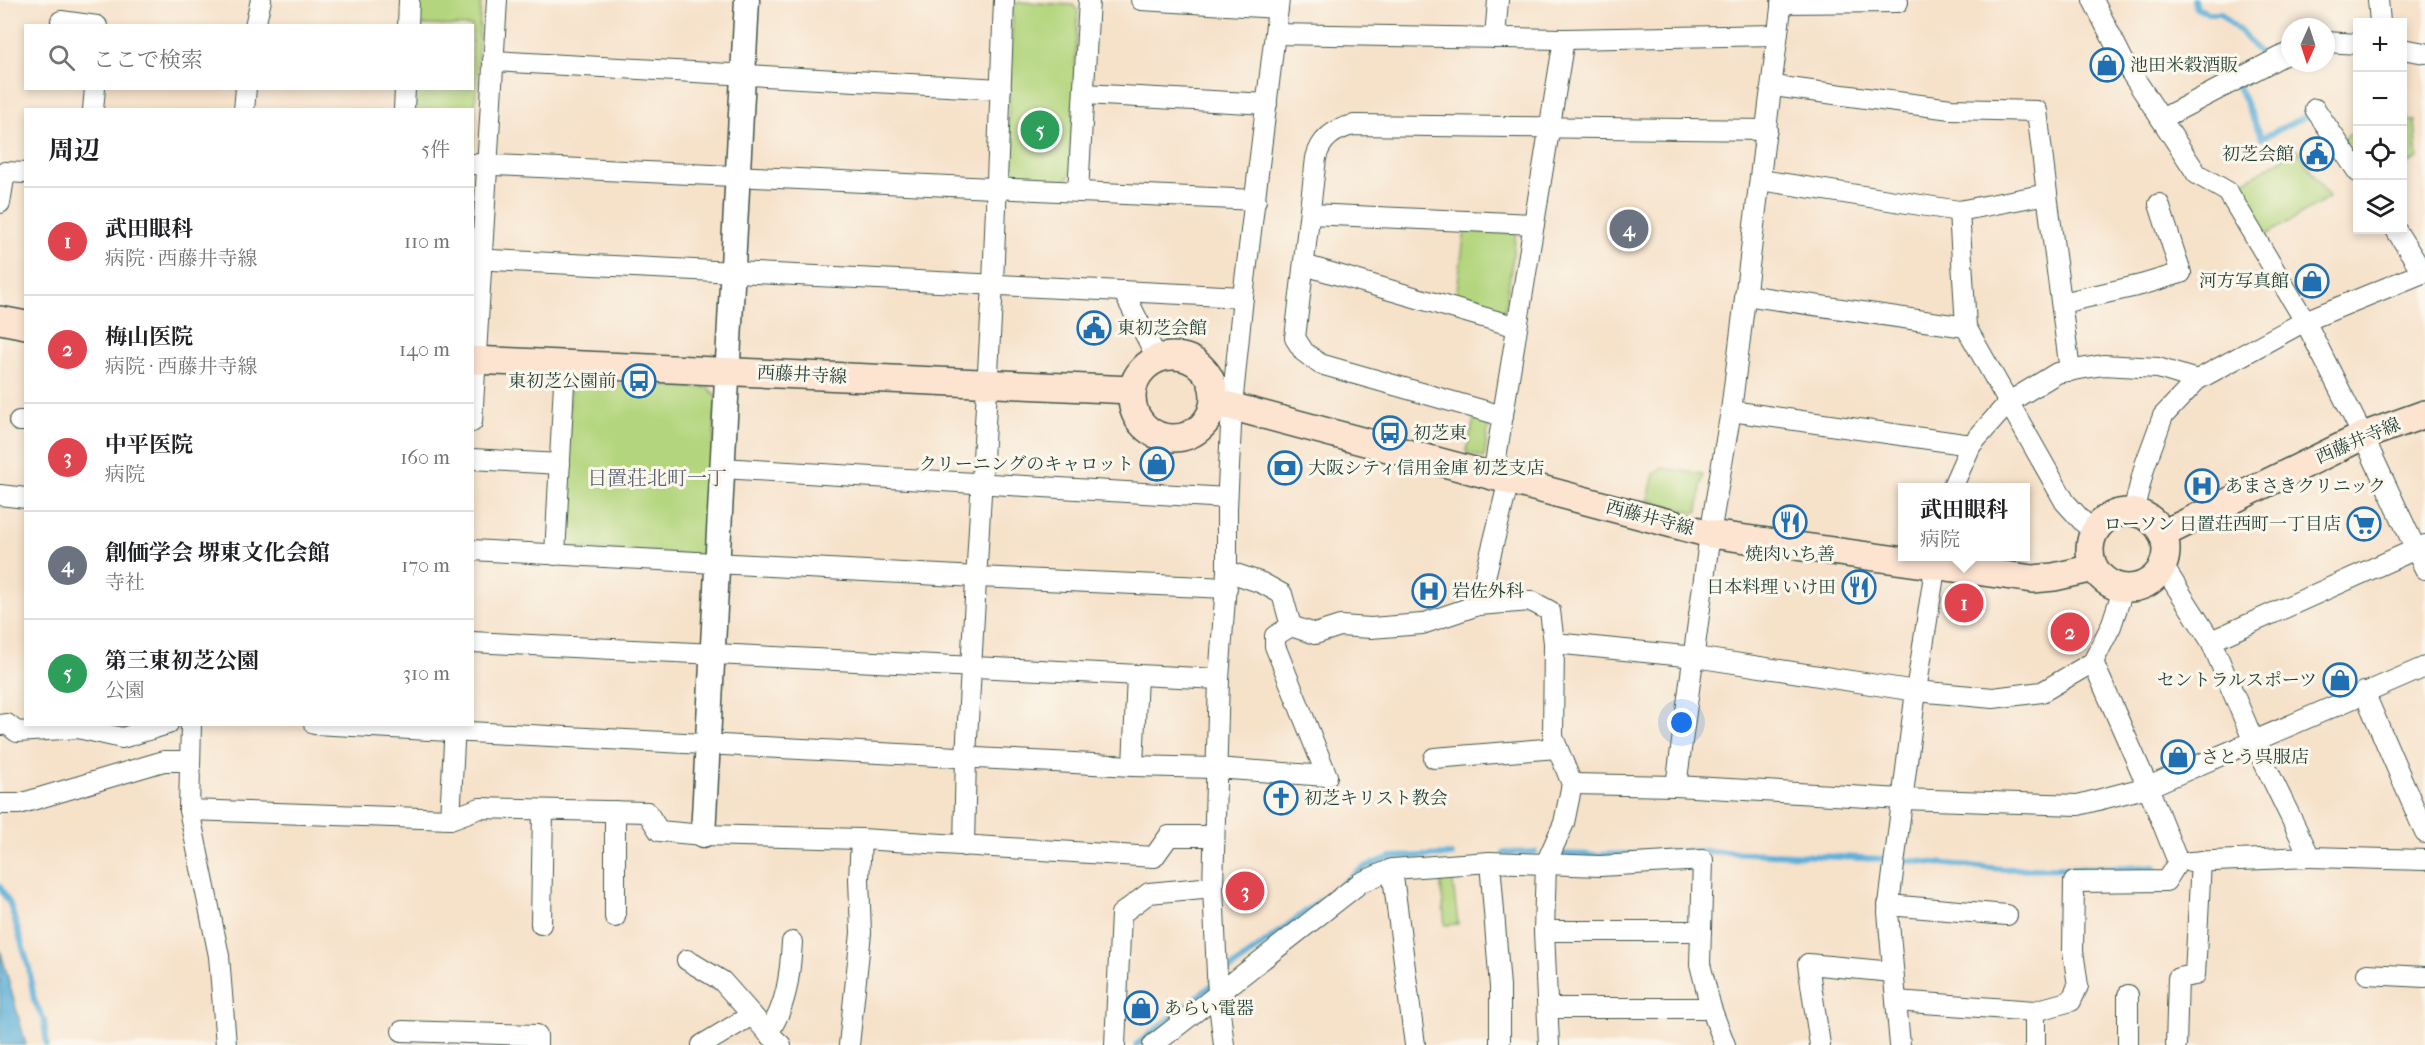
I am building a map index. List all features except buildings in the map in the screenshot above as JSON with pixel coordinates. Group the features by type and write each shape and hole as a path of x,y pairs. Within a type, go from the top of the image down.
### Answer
{"main road":[{"path":"0,320 24,325"},
{"path":"1172,355 1186,357 1198,364 1211,381 1223,404 1211,414 1204,425 1193,433 1181,438 1167,438 1144,427 1136,416 1132,404 1132,390 1136,377 1145,366 1157,358 1172,355"},
{"name":"西藤井寺線","path":"474,360 1132,390"},
{"name":"西藤井寺線","path":"1223,404 1710,534 1898,556"},
{"name":"西藤井寺線","path":"2163,534 2363,436 2425,414"},
{"path":"2120,512 2133,512 2151,519 2163,534 2166,544 2163,566 2156,576 2146,583 2124,588 2102,578 2094,568 2090,546 2095,530 2108,517 2120,512"},
{"name":"西藤井寺線","path":"1936,561 2032,579 2054,578 2094,568"}],"street":[{"path":"255,24 261,0"},
{"path":"408,24 409,0"},
{"path":"474,360 480,164 493,61 497,0"},
{"path":"703,835 741,76 747,0"},
{"path":"963,846 966,756 993,284 1004,0"},
{"path":"1078,192 1089,0"},
{"path":"1141,0 1278,4 1243,297 1223,404 1227,498 1227,579 1219,679 1213,887 1218,996 1224,1045"},
{"path":"1495,38 1498,0"},
{"path":"2093,0 2124,62 2197,174 2228,192 2305,321 2420,547 2425,569"},
{"path":"2378,0 2380,18"},
{"path":"1676,786 1710,534 1731,411 1782,1 1898,2"},
{"path":"61,21 83,24"},
{"path":"1275,34 1564,39 1777,35"},
{"path":"1478,605 1501,478 1503,416 1564,39"},
{"path":"2335,43 2353,44"},
{"path":"2407,50 2425,53"},
{"path":"2161,119 2281,56"},
{"path":"493,61 1000,89"},
{"path":"1773,86 1951,109 2037,111 2070,371"},
{"path":"93,108 95,90"},
{"path":"244,108 246,90"},
{"path":"404,108 405,90"},
{"path":"1084,94 1267,104"},
{"path":"2315,109 2353,165"},
{"path":"1503,416 1320,364 1304,352 1295,338 1318,149 1333,131 1354,125 1767,130"},
{"path":"480,164 1256,200"},
{"path":"0,203 5,172 24,173"},
{"path":"1760,180 1959,211 2047,194"},
{"path":"2062,303 2141,285 2181,273 2159,204"},
{"path":"1959,211 1966,327 2065,502 2084,523 2095,530"},
{"path":"1310,214 1534,224"},
{"path":"2133,512 2145,465 2163,416 2197,380 2305,321 2424,273 2399,234"},
{"path":"477,260 1243,297"},
{"path":"1304,265 1517,327"},
{"path":"1123,291 1157,358"},
{"path":"1745,295 1966,327"},
{"path":"555,555 566,364"},
{"path":"1954,483 1971,445 2009,402 2057,373 2103,365 2158,368 2197,380"},
{"path":"1731,411 1971,445"},
{"path":"474,459 560,464"},
{"path":"722,468 1227,498"},
{"path":"0,495 24,498"},
{"path":"2211,641 2420,547"},
{"path":"474,550 976,577 1227,579 1262,583 1282,594 1291,626"},
{"path":"1900,1045 1888,905 1916,691 1936,561"},
{"path":"2163,566 2211,641 2254,742 2310,857"},
{"path":"1554,643 1695,657 1916,691 1993,698 2042,692 2093,662 2111,626 2124,588"},
{"path":"1291,626 1315,634 1340,626 1371,628 1422,624 1478,605 1531,601 1550,611 1554,643 1552,737 1572,784 1564,823 1546,863 1544,931 1550,1045"},
{"path":"384,726 1133,766 1215,768 1327,776 1275,646 1275,636 1291,626"},
{"path":"474,642 1219,679"},
{"path":"2093,662 2178,862"},
{"path":"1572,784 1676,786 1902,799 2078,805 2148,787 2425,667"},
{"path":"1133,766 1137,675"},
{"path":"2364,692 2425,833"},
{"path":"0,725 7,724 17,732 78,728 122,738 161,726"},
{"path":"190,726 189,810 219,956 226,1045"},
{"path":"450,819 455,728"},
{"path":"1434,758 1557,748"},
{"path":"0,804 19,804 164,761 190,761"},
{"path":"189,810 450,819 480,808 647,812 659,831 703,835 861,839 1154,857 1169,836 1214,836"},
{"path":"541,924 543,810"},
{"path":"615,811 615,917"},
{"path":"849,1045 861,933 859,879 861,839"},
{"path":"2178,862 2310,857 2425,860"},
{"path":"1153,1045 1360,883 1392,870 1490,862 1600,866 1703,860 1700,964 1725,1045"},
{"path":"2176,1045 2178,978 2195,975 2201,861"},
{"path":"1490,862 1500,987 1500,1045"},
{"path":"1896,1001 2035,1011 2071,1001 2078,986 2073,951 2074,882 2166,881 2178,862"},
{"path":"1392,870 1415,1045"},
{"path":"1115,1045 1121,914 1149,893 1213,887"},
{"path":"1888,905 2007,915"},
{"path":"1544,931 1701,931"},
{"path":"774,1039 791,968 792,942"},
{"path":"687,960 722,981 774,1039"},
{"path":"1820,1045 1808,964 1893,972"},
{"path":"2367,974 2425,977"},
{"path":"2128,995 2128,1045"},
{"path":"1548,1008 1712,1008"},
{"path":"2035,1011 2036,1045"},
{"path":"702,1045 752,1016"},
{"path":"402,1031 537,1035 537,1045"}],"green space":[{"path":"416,0 481,0 474,129 474,108 410,108 411,90 474,90 474,24 414,24"},
{"path":"1018,2 1073,5 1078,11 1070,175 1065,181 1011,178 1006,171 1013,8"},
{"path":"2407,120 2415,121 2418,158 2407,164"},
{"path":"2353,132 2353,158 2341,140"},
{"path":"2297,149 2329,198 2264,236 2234,188"},
{"path":"1465,230 1516,233 1505,311 1456,297"},
{"path":"577,382 709,388 716,396 708,548 701,555 566,548 562,543 570,389"},
{"path":"1474,419 1489,422 1484,458 1466,452"},
{"path":"1662,468 1703,474 1698,511 1694,513 1648,500 1654,474"},
{"path":"1452,875 1458,924 1445,925 1440,876"}],"water":[{"path":"0,949 26,1045 0,1045"}],"waterway":[{"path":"2194,0 2196,8 2209,13 2220,13 2244,35 2262,56 2260,64"},
{"path":"2237,84 2262,138 2310,114"},
{"path":"1558,854 1703,851 1884,859"},
{"path":"1504,853 1535,852"},
{"path":"1226,972 1365,867 1391,857 1452,855"},
{"path":"1903,860 2002,869 2155,867"},
{"path":"0,887 10,904 29,968 34,1000 44,1020 47,1045"},
{"path":"1136,1045 1211,986"}],"place":[{"name":"池田米穀酒販","path":"2107,65"},
{"name":"第三東初芝公園","path":"1040,130"},
{"name":"初芝会館","path":"2317,154"},
{"name":"創価学会 堺東文化会館","path":"1629,229"},
{"name":"河方写真館","path":"2312,281"},
{"name":"東初芝会館","path":"1094,328"},
{"name":"東初芝公園前","path":"639,381"},
{"name":"初芝東","path":"1390,433"},
{"name":"クリーニングのキャロット","path":"1157,464"},
{"name":"大阪シティ信用金庫 初芝支店","path":"1285,468"},
{"name":"あまさきクリニック","path":"2202,486"},
{"name":"焼肉いち善","path":"1790,522"},
{"name":"ローソン 日置荘西町一丁目店","path":"2364,524"},
{"name":"日本料理 いけ田","path":"1859,587"},
{"name":"岩佐外科","path":"1429,591"},
{"name":"武田眼科","path":"1964,603"},
{"name":"梅山医院","path":"2070,632"},
{"name":"セントラルスポーツ","path":"2340,680"},
{"name":"さとう呉服店","path":"2178,757"},
{"name":"初芝キリスト教会","path":"1281,798"},
{"name":"中平医院","path":"1245,891"},
{"name":"あらい電器","path":"1141,1008"}],"district":[{"name":"日置荘北町一丁","path":"657,478"}]}
